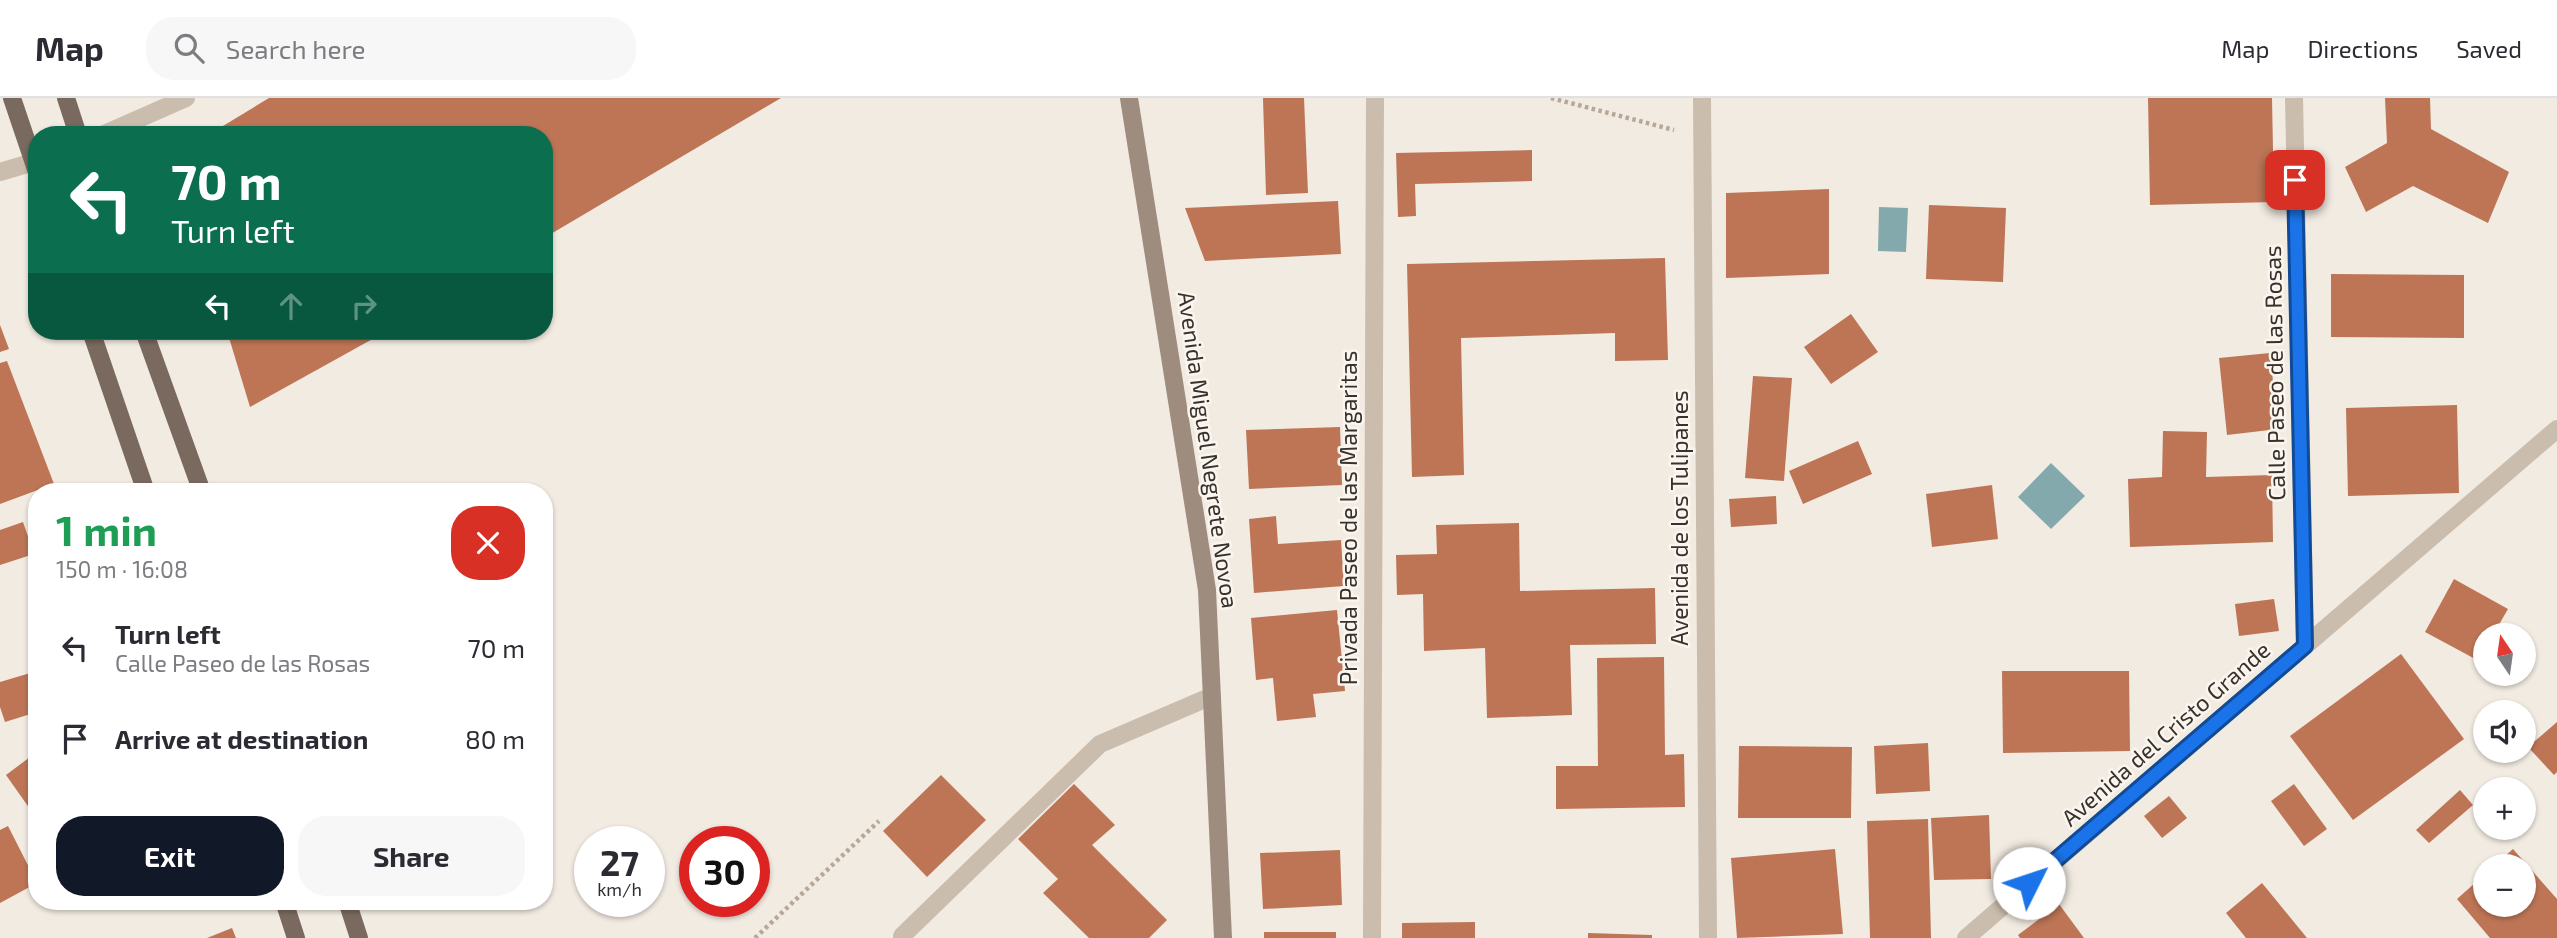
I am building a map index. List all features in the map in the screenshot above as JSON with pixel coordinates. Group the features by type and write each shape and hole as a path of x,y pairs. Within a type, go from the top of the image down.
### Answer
{"main road":[{"path":"12,98 28,143"},
{"path":"66,98 75,126"},
{"name":"Avenida Miguel Negrete Novoa","path":"1129,98 1207,590 1223,938"},
{"path":"94,340 143,483"},
{"path":"147,340 199,483"},
{"path":"287,910 296,938"},
{"path":"350,910 359,938"}],"street":[{"path":"122,126 186,98"},
{"name":"Privada Paseo de las Margaritas","path":"1373,938 1375,98"},
{"name":"Avenida de los Tulipanes","path":"1702,98 1708,938"},
{"name":"Calle Paseo de las Rosas","path":"2294,98 2305,646"},
{"path":"0,172 28,167"},
{"name":"Avenida del Cristo Grande","path":"1966,938 2557,429"},
{"path":"902,936 1100,744 1212,696"}],"path":[{"path":"1552,98 1702,137"},
{"path":"755,938 879,821"}],"water":[{"path":"1879,207 1908,208 1906,252 1878,251"},
{"path":"2051,463 2085,496 2051,529 2018,497"}],"building":[{"path":"269,98 781,98 553,233 553,126 223,126"},
{"path":"1263,98 1304,98 1308,193 1266,195"},
{"path":"2148,98 2272,98 2274,202 2150,205"},
{"path":"2385,98 2430,98 2431,129 2509,172 2488,223 2413,186 2366,212 2345,167 2387,143"},
{"path":"1532,150 1532,181 1415,184 1416,216 1398,217 1396,153"},
{"path":"1829,189 1829,274 1726,278 1726,193"},
{"path":"1338,201 1341,254 1205,261 1185,208"},
{"path":"1929,205 2006,208 2003,282 1926,279"},
{"path":"1665,258 1668,360 1615,361 1615,333 1461,338 1464,475 1412,477 1407,264"},
{"path":"2331,274 2464,275 2464,338 2331,337"},
{"path":"1851,314 1878,352 1831,384 1804,347"},
{"path":"0,325 9,349 0,352"},
{"path":"230,340 371,340 250,407"},
{"path":"2270,353 2278,429 2227,435 2219,358"},
{"path":"7,361 54,483 28,483 28,494 0,504 0,363"},
{"path":"1753,376 1792,378 1784,481 1745,478"},
{"path":"2457,405 2459,493 2348,496 2346,408"},
{"path":"1340,427 1342,485 1249,489 1246,430"},
{"path":"2163,431 2207,432 2206,477 2272,475 2273,542 2130,547 2128,479 2162,477"},
{"path":"1858,441 1872,474 1803,504 1789,471"},
{"path":"1992,485 1998,539 1932,547 1926,494"},
{"path":"1776,496 1777,524 1731,527 1729,499"},
{"path":"1276,516 1278,544 1341,540 1344,586 1254,593 1249,519"},
{"path":"23,522 28,537 28,556 0,565 0,530"},
{"path":"1519,523 1520,591 1655,588 1656,644 1570,645 1572,715 1487,718 1485,648 1424,651 1423,594 1397,595 1396,555 1437,554 1436,525"},
{"path":"2454,579 2508,609 2500,623 2473,623 2473,658 2425,632"},
{"path":"2274,599 2279,631 2239,636 2235,604"},
{"path":"1337,610 1345,691 1313,694 1316,717 1277,721 1273,678 1256,680 1251,618"},
{"path":"2401,654 2464,739 2353,820 2290,736"},
{"path":"1664,657 1665,755 1684,754 1685,807 1556,809 1556,766 1598,766 1597,658"},
{"path":"2002,671 2129,671 2130,751 2003,753"},
{"path":"28,674 28,715 5,722 0,707 0,682"},
{"path":"2557,722 2557,772 2554,775 2536,756 2536,740"},
{"path":"1928,743 1930,791 1876,794 1874,746"},
{"path":"1739,746 1852,747 1851,818 1738,818"},
{"path":"28,758 28,806 6,775"},
{"path":"941,775 986,820 927,877 883,831"},
{"path":"1074,784 1115,825 1092,845 1167,920 1149,938 1089,938 1043,893 1058,879 1018,839"},
{"path":"2294,784 2327,829 2304,846 2271,801"},
{"path":"2460,790 2473,805 2429,843 2416,830"},
{"path":"2169,796 2187,818 2162,838 2144,816"},
{"path":"1989,815 1991,879 1934,880 1931,818"},
{"path":"1928,819 1931,938 1870,938 1867,821"},
{"path":"8,826 28,865 28,888 0,903 0,830"},
{"path":"1835,849 1843,934 1737,938 1731,858"},
{"path":"1340,850 1342,905 1263,909 1260,853"},
{"path":"2536,875 2557,899 2557,938 2490,938 2457,899 2473,885 2473,917 2536,917"},
{"path":"2262,883 2307,938 2246,938 2226,913"},
{"path":"2059,904 2084,938 2020,938 2018,935"},
{"path":"1475,922 1475,938 1402,938 1402,923"},
{"path":"232,928 236,938 207,938"},
{"path":"1264,932 1336,932 1336,938 1264,938"},
{"path":"1588,933 1652,935 1652,938 1588,938"}],"route":[{"path":"2029,883 2305,646 2295,180"}]}
